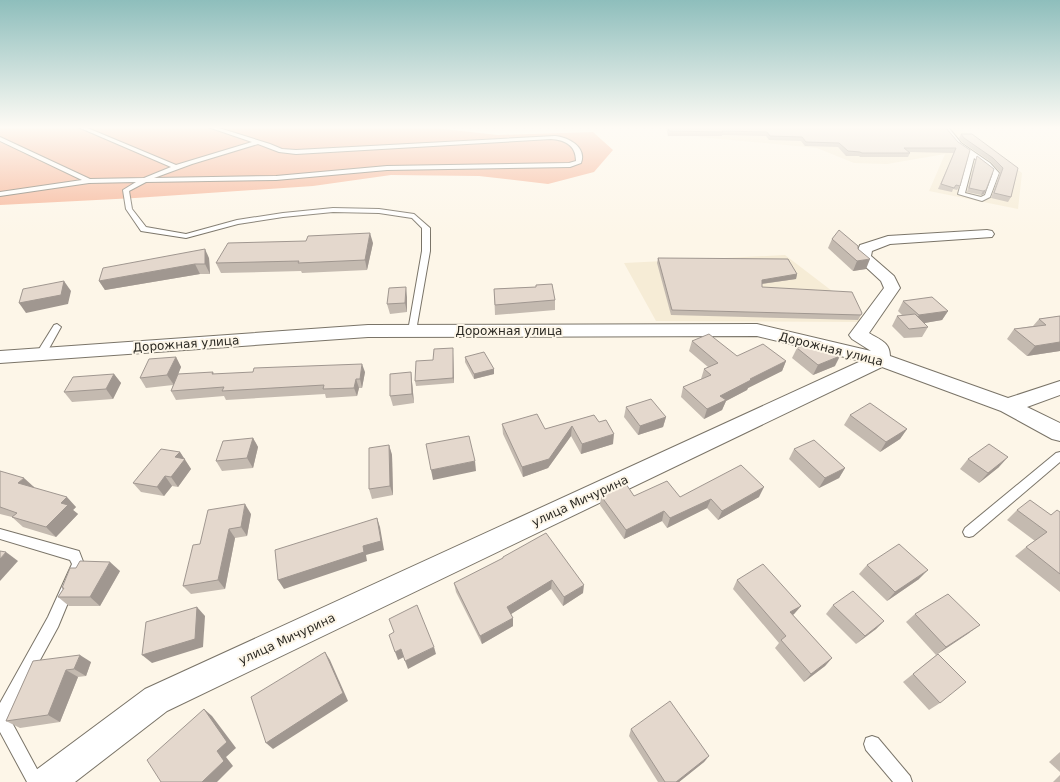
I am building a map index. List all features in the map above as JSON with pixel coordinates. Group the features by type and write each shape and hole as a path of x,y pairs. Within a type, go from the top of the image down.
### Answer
{"street":[{"path":"881,360 881,349 858,335 892,288 888,279 863,257 865,248 888,240 987,234"},
{"name":"Дорожная улица","path":"0,357 368,331 757,330 881,360 1008,406 1060,433"},
{"name":"улица Мичурина","path":"48,782 156,700 881,360"},
{"path":"1008,406 1060,388"}],"lane":[{"path":"52,163 89,181"},
{"path":"168,163 176,167"},
{"path":"187,163 144,179 126,190 129,209 144,229 186,236 237,222 283,215 333,210 379,211 414,216 426,228 426,251 412,331"},
{"path":"0,194 89,181 276,178 387,168 564,165 572,163"},
{"path":"969,163 961,194 982,199 988,196 996,173 987,163"},
{"path":"41,354 57,327"},
{"path":"969,532 1060,456"},
{"path":"0,534 74,555 78,564 52,622 1,717 36,782"},
{"path":"872,744 904,782"}],"shaded area":[{"path":"0,163 601,163 594,172 548,184 479,176 391,175 313,186 0,205"},
{"path":"941,163 1009,163 1022,173 1018,209 929,191"},
{"path":"785,255 836,294 854,296 862,322 656,321 624,263"}],"building":[{"path":"950,163 966,163 960,186 956,185 954,188 941,184"},
{"path":"975,163 987,163 994,169 986,190 983,191 969,188"},
{"path":"998,163 1012,163 1018,168 1011,197 994,193 1003,168"},
{"path":"839,230 858,246 858,249 870,259 857,261 832,239"},
{"path":"370,233 365,260 298,263 299,261 216,263 228,243 306,241 308,236"},
{"path":"205,249 205,264 195,264 99,281 103,268"},
{"path":"658,258 788,259 797,274 762,280 762,287 852,292 862,313 861,315 672,310"},
{"path":"64,281 61,295 19,303 23,289"},
{"path":"552,284 555,300 495,305 494,289 536,287 536,285"},
{"path":"406,287 405,303 387,304 389,288"},
{"path":"932,297 948,311 919,315 903,301"},
{"path":"915,314 928,327 909,329 897,316"},
{"path":"1060,316 1060,342 1035,346 1014,329 1046,325 1039,319"},
{"path":"709,334 737,356 763,344 786,361 720,396 726,400 707,409 683,387 711,375 704,369 718,363 692,341"},
{"path":"815,341 821,342 840,356 818,365 797,348"},
{"path":"453,348 453,378 415,381 416,361 433,360 434,349"},
{"path":"484,352 494,369 474,374 465,357"},
{"path":"176,357 167,375 140,378 149,359"},
{"path":"362,364 360,379 356,379 354,388 323,389 324,385 222,391 224,387 171,391 178,374 253,372 254,368"},
{"path":"411,372 412,394 390,396 390,374"},
{"path":"114,374 106,389 64,392 73,377"},
{"path":"651,399 666,417 640,426 626,407"},
{"path":"870,403 907,429 886,442 850,415"},
{"path":"537,414 545,429 594,415 599,422 606,420 614,434 582,444 572,426 549,459 522,467 502,424"},
{"path":"469,436 475,461 431,470 426,444"},
{"path":"253,438 247,458 216,461 223,441"},
{"path":"814,440 845,468 825,478 794,449"},
{"path":"989,444 1008,457 988,473 968,459"},
{"path":"389,445 390,486 369,489 369,448"},
{"path":"161,449 180,452 175,457 185,459 171,477 165,476 157,487 133,483"},
{"path":"741,465 764,487 722,511 711,499 670,518 664,511 626,530 601,496 626,484 634,496 667,481 680,497"},
{"path":"0,471 24,478 18,483 67,497 61,503 68,505 46,527 12,517 17,513 0,507"},
{"path":"1030,500 1051,515 1057,510 1060,512 1060,574 1026,547 1047,532 1017,510"},
{"path":"245,504 241,527 229,529 218,580 183,586 193,545 200,544 208,510"},
{"path":"377,518 381,541 363,546 364,552 278,580 275,550"},
{"path":"546,533 584,585 564,597 552,580 507,607 513,618 480,636 454,583 503,558"},
{"path":"899,544 928,570 895,592 867,565"},
{"path":"0,551 6,552 0,559"},
{"path":"80,561 110,562 90,597 58,597 64,588 62,588 70,568 76,568"},
{"path":"763,564 801,606 790,612 832,658 811,674 781,640 786,636 737,580"},
{"path":"853,591 884,621 865,636 833,605"},
{"path":"948,594 980,625 946,647 915,614"},
{"path":"417,605 434,647 405,661 401,649 395,652 389,635 394,632 389,619"},
{"path":"197,607 195,639 142,655 146,622"},
{"path":"325,652 343,693 266,743 251,697"},
{"path":"938,654 966,682 940,703 913,674"},
{"path":"80,655 74,669 66,670 48,715 6,721 33,661"},
{"path":"670,701 709,756 676,782 665,782 631,729"},
{"path":"204,709 227,742 217,751 224,761 202,782 161,782 147,760"}]}
